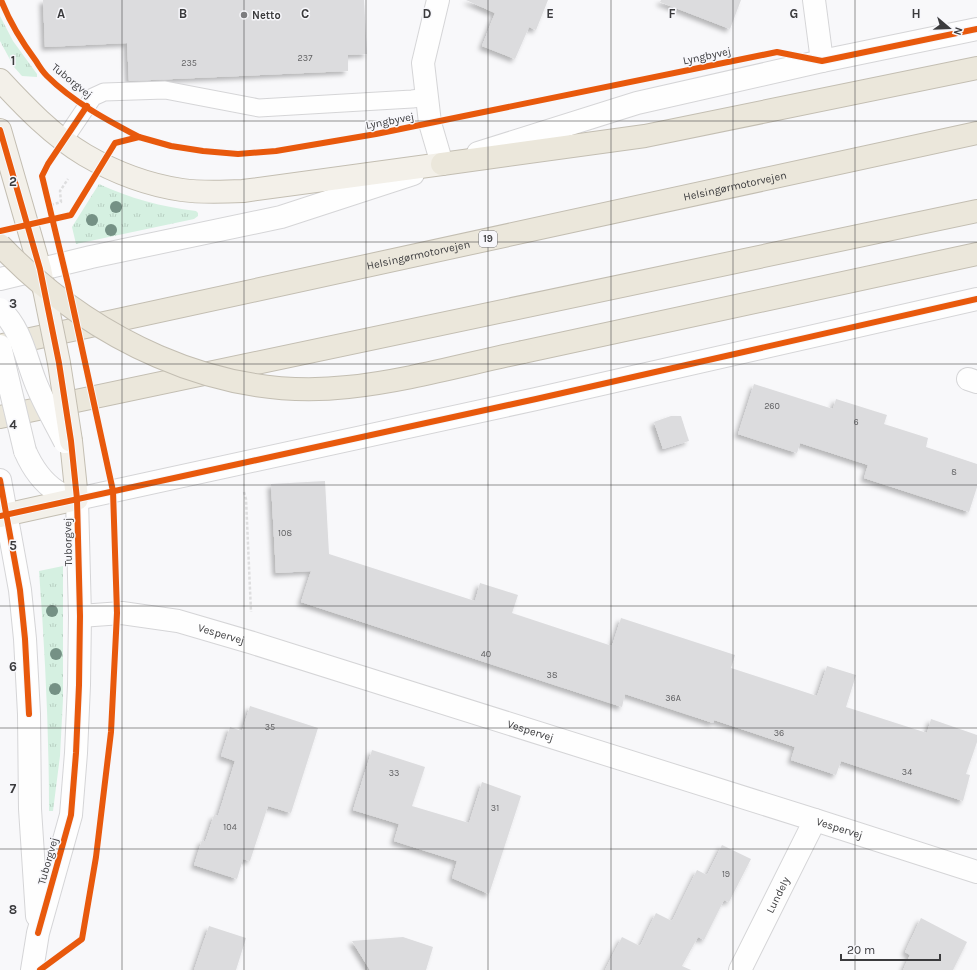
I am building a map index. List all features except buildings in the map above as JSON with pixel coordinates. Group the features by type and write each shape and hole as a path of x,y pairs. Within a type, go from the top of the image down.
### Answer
{"highway":[{"path":"442,164 645,136 977,68"},
{"name":"Helsingørmotorvejen","path":"0,345 977,133"},
{"path":"0,417 977,211"},
{"path":"0,245 13,259 47,289 88,320 130,344 180,366 224,380 268,388 308,389 347,388 382,382 977,254"}],"main road":[{"path":"0,80 43,123 84,154 110,168 146,182 182,190 213,192 243,191 442,164"},
{"name":"Tuborgvej","path":"0,130 42,279 59,363 69,446 78,499"},
{"path":"4,515 78,499"}],"street":[{"path":"438,0 423,63 430,123 442,164"},
{"path":"814,0 822,60"},
{"path":"0,279 42,279 91,257 281,217 442,164 637,103 822,60 977,29"},
{"path":"0,345 25,451 29,461 42,479 57,492 78,499 528,401 977,299"},
{"path":"0,309 12,321 19,335 35,382 69,446"},
{"name":"Tuborgvej","path":"0,480 4,515 20,590 25,639 29,714 30,810 38,933"},
{"name":"Tuborgvej","path":"32,970 38,933 71,815 76,738 80,616 78,499"},
{"name":"Vespervej","path":"80,616 122,613 178,621 253,643 977,872"},
{"name":"Lundely","path":"740,970 815,820"}],"lane":[{"path":"64,140 93,96 104,92 165,90 259,108 428,97"}],"path":[{"path":"49,205 61,202 60,191 84,154"},
{"path":"27,225 52,219 47,198"},
{"path":"238,463 246,499 253,643"}],"green space":[{"path":"0,16 13,41 37,74 37,77 22,76 14,67 0,41"},
{"path":"99,184 122,194 146,201 196,211 198,216 194,219 76,244 72,227"},
{"path":"63,566 63,699 60,756 53,811 49,811 46,691 39,571"}],"cycle path":[{"path":"1,0 16,32 47,76 79,102 139,137"},
{"name":"Lyngbyvej","path":"0,231 71,215 115,143 139,137 171,146 203,151 238,154 276,151 376,134 777,52 822,61 977,29"},
{"path":"40,970 82,939 96,857 111,732 117,613 113,491 68,284 42,176 48,164 87,106"},
{"path":"0,130 40,269 59,363 71,441 77,499 80,616 79,685 71,815 38,933"},
{"path":"0,516 536,399 977,299"},
{"path":"0,480 20,590 25,639 29,714"}],"place":[{"name":"Netto","path":"244,15"}]}
